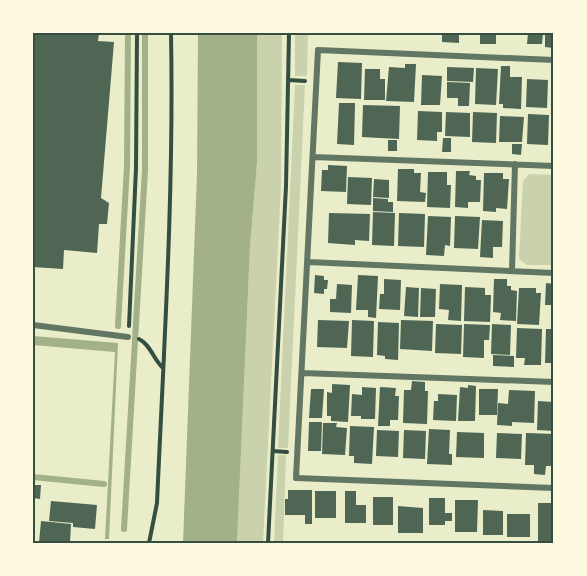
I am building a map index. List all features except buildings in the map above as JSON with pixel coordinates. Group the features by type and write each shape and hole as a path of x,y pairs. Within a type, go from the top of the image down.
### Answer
{"street":[{"path":"554,60 318,50 297,478 554,488"},
{"path":"313,157 554,166"},
{"path":"512,271 515,164"},
{"path":"308,262 554,273"},
{"path":"33,325 128,337"},
{"path":"302,373 554,382"}],"path":[{"path":"128,337 136,168 137,33"},
{"path":"149,543 157,502 163,368 172,132 171,33"},
{"path":"268,543 285,197 289,33"},
{"path":"141,339 163,368"}],"shaded area":[{"path":"198,33 257,33 257,163 250,247 237,543 183,543 197,174"},
{"path":"257,33 282,33 281,186 263,543 237,543 250,247 257,163"},
{"path":"295,33 308,33 307,76 295,76"},
{"path":"295,85 305,85 288,448 278,448"},
{"path":"529,174 554,175 554,265 527,265 519,259 523,181"},
{"path":"33,336 118,343 109,539 105,539 115,352 33,345"},
{"path":"278,455 286,455 283,543 274,543"}],"waterway":[{"path":"118,326 127,166 128,33"},
{"path":"124,529 145,170 145,33"},
{"path":"33,477 104,484"}]}
